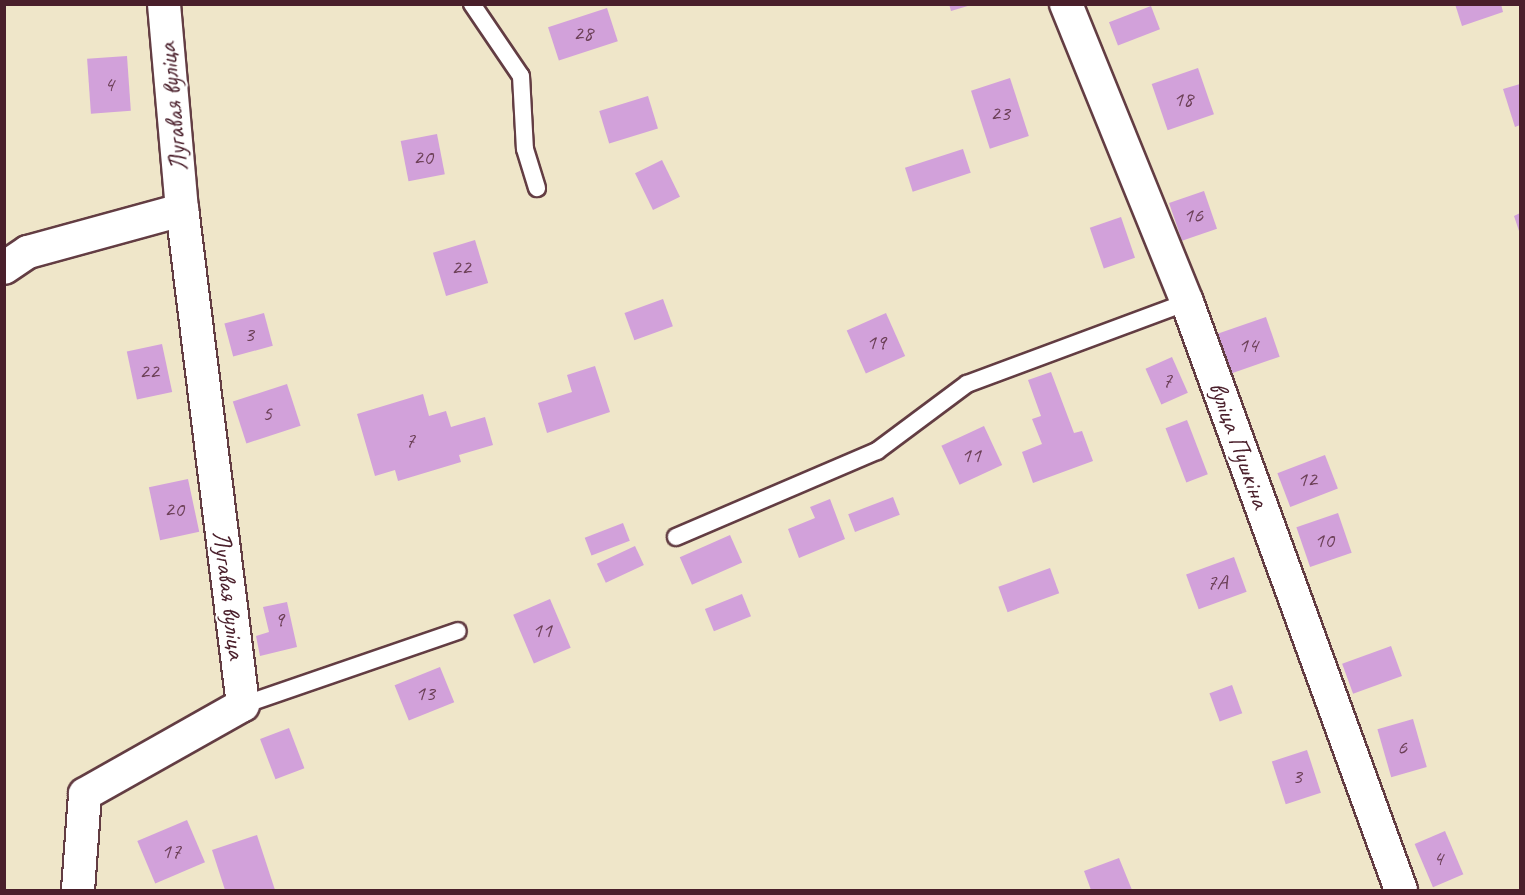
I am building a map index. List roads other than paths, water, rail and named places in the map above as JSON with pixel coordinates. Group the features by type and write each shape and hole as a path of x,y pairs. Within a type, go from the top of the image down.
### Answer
{"street":[{"name":"Лугавая вуліца","path":"164,4 182,210 243,705"},
{"name":"вуліца Пушкіна","path":"1066,4 1187,302 1401,891"},
{"path":"4,267 28,252 182,210"},
{"path":"78,891 85,794 243,705"}],"lane":[{"path":"472,4 521,76 525,149 537,188"},
{"path":"676,537 877,451 967,384 1187,302"},
{"path":"243,705 458,631"}]}
